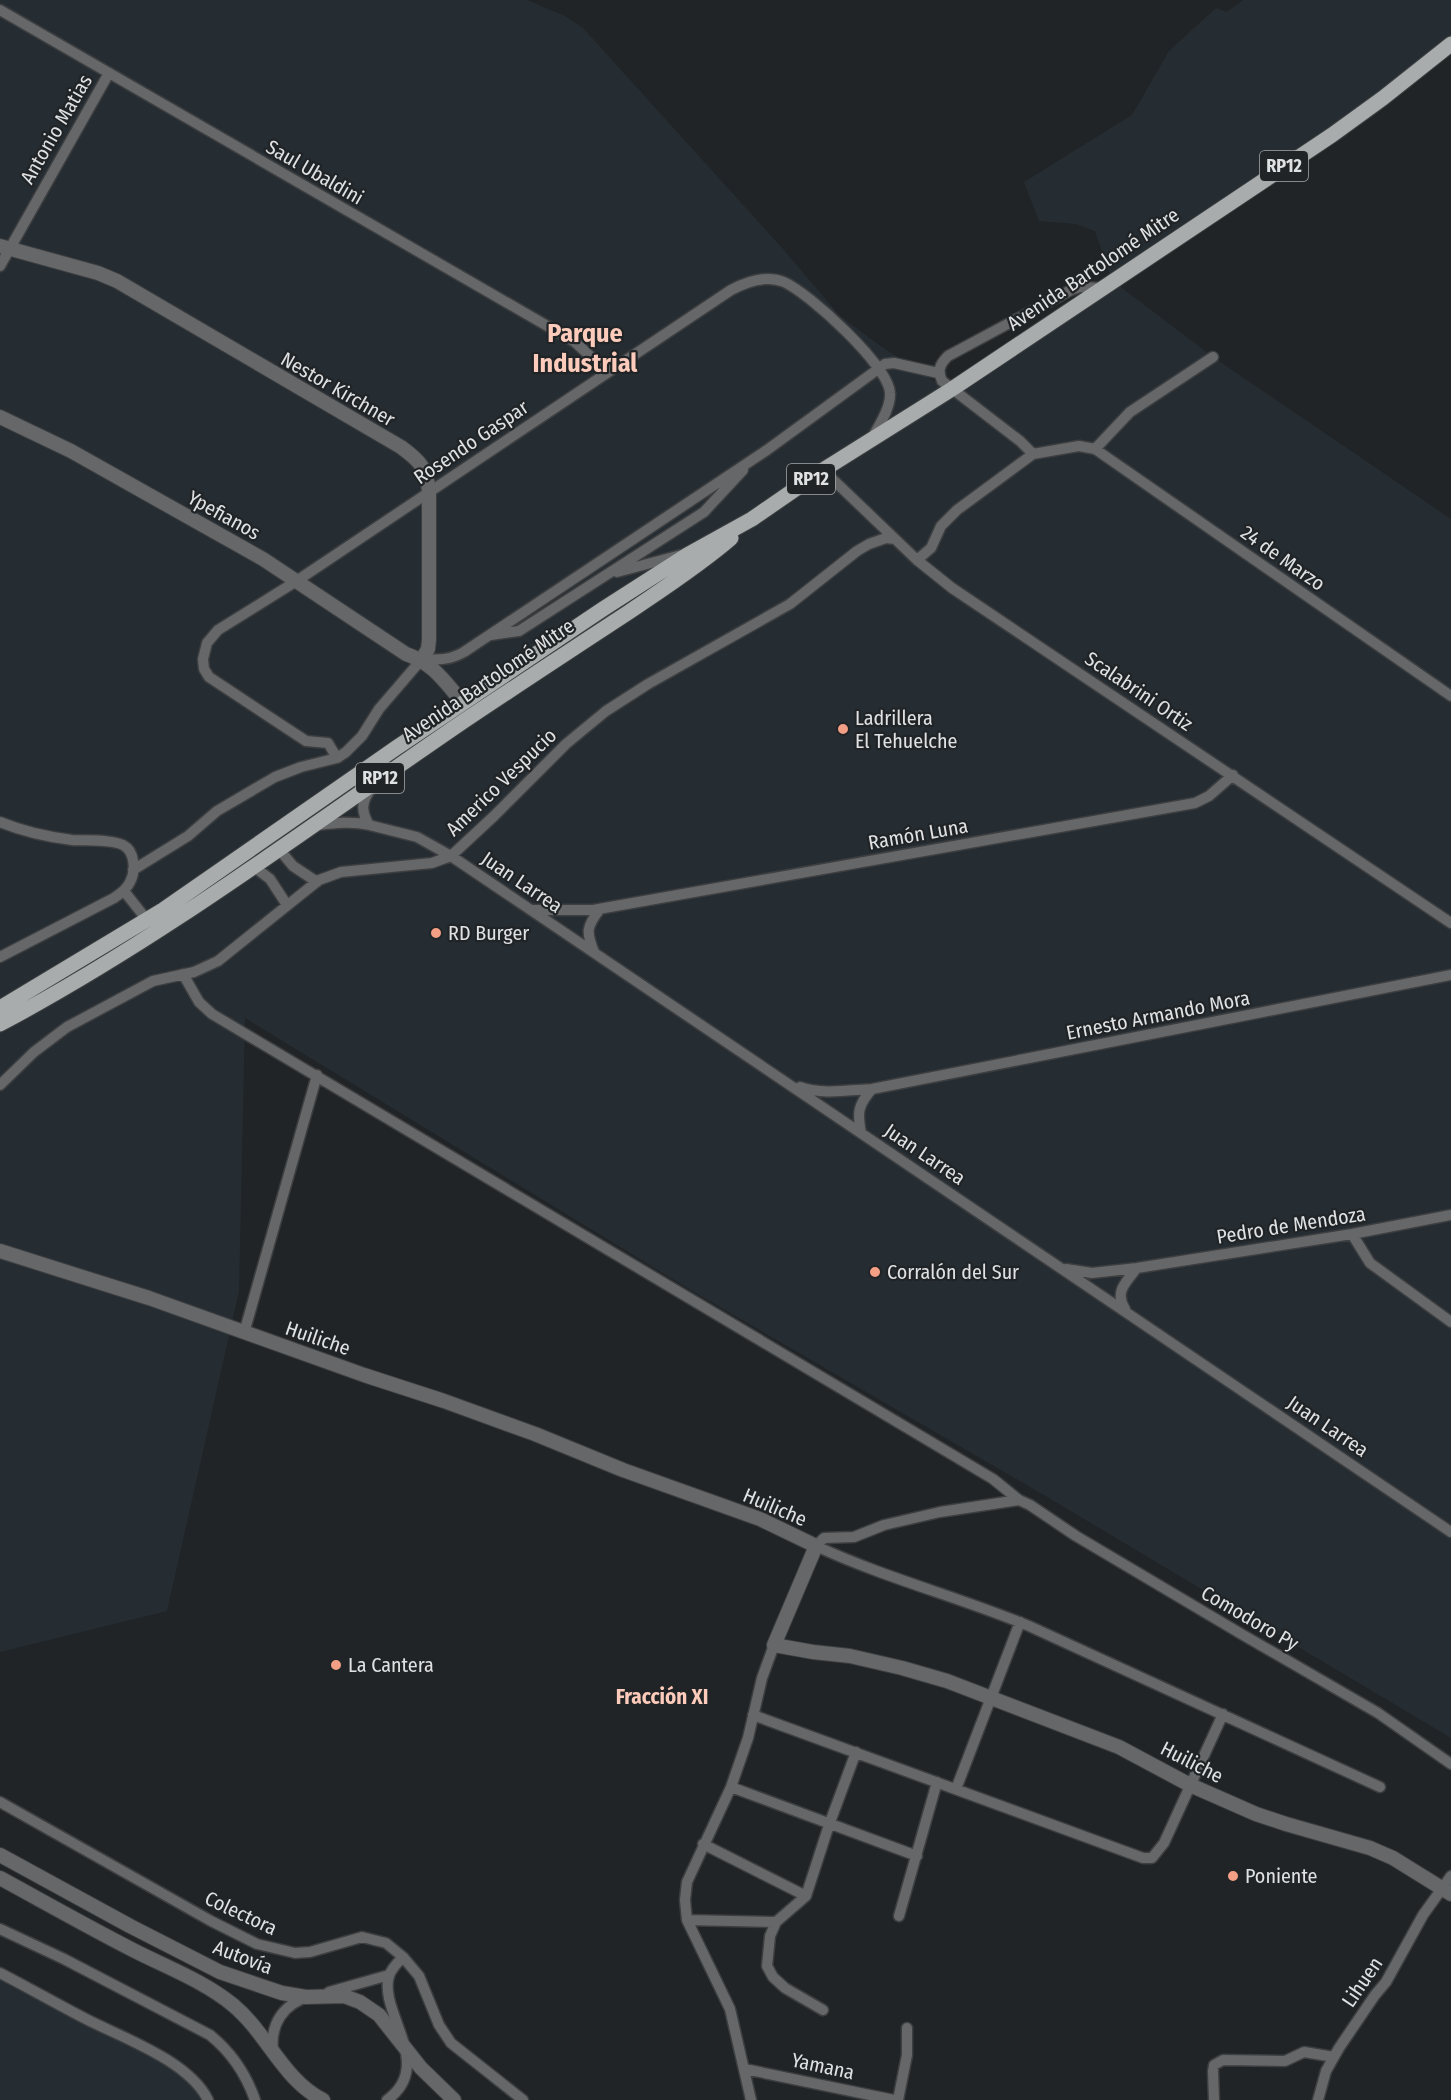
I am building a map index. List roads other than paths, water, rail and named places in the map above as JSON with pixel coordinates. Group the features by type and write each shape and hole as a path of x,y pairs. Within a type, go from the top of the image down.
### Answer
{"main road":[{"name":"Avenida Bartolomé Mitre","path":"0,1008 169,906 463,703 690,553 752,519 823,470 952,389 1332,135 1451,44"},
{"name":"Avenida Bartolomé Mitre","path":"0,1024 44,1001 130,948 253,866 669,585 713,554 752,519"}],"street":[{"name":"Saul Ubaldini","path":"0,10 575,342 607,372"},
{"name":"Antonio Matias","path":"0,266 4,248 109,73"},
{"name":"Nestor Kirchner","path":"4,248 98,273 117,281 401,447 416,458 425,469 429,491 429,640 423,659"},
{"name":"Rosendo Gaspar","path":"338,758 328,743 306,741 209,676 204,669 202,659 207,643 218,630 295,582 731,290 756,280 783,282 818,306 866,351 888,383 891,395 871,440"},
{"path":"1033,454 1020,441 942,381 938,373 941,363 948,356 1071,290 1080,287 1102,288"},
{"path":"917,560 931,548 941,526 957,510 1033,454 1079,446 1095,449 1130,412 1213,357"},
{"path":"423,659 443,661 454,658 753,459 885,364 894,363 938,373"},
{"name":"Ypefianos","path":"0,417 81,457 263,560 406,654 423,659"},
{"name":"24 de Marzo","path":"1095,449 1451,696"},
{"path":"489,635 519,631 704,512 753,459"},
{"name":"Scalabrini Ortiz","path":"823,470 917,560 952,588 1451,922"},
{"name":"Americo Vespucio","path":"0,1085 53,1036 153,981 194,972 218,961 317,882 349,870 432,863 451,856 566,744 606,711 648,684 790,604 857,551 886,538 895,539"},
{"path":"603,576 690,553"},
{"path":"423,659 463,703"},
{"path":"133,870 188,836 217,812 275,777 301,767 338,758 354,745 378,709 423,659"},
{"name":"Ramón Luna","path":"532,910 600,909 1195,803 1209,796 1233,775"},
{"path":"369,825 364,817 362,806 365,797 378,780"},
{"path":"0,822 72,840 122,844 130,851 133,858 130,883 124,891 0,957"},
{"name":"Juan Larrea","path":"312,825 336,823 369,825 417,837 451,856 1451,1532"},
{"path":"278,848 293,866 317,882"},
{"path":"253,866 270,879 287,905"},
{"path":"124,891 147,920"},
{"path":"595,953 587,936 590,922 600,909"},
{"name":"Comodoro Py","path":"183,974 199,1002 212,1014 993,1479 1019,1500 1076,1536 1378,1713 1451,1764"},
{"name":"Ernesto Armando Mora","path":"787,1082 809,1090 872,1089 1451,975"},
{"path":"244,1333 317,1075"},
{"path":"861,1133 858,1116 863,1101 872,1089"},
{"name":"Pedro de Mendoza","path":"1062,1269 1092,1273 1137,1268 1352,1234 1451,1215"},
{"path":"1352,1234 1370,1263 1451,1322"},
{"name":"Huiliche","path":"0,1251 149,1298 364,1375 444,1401 535,1434 622,1470 760,1520 816,1546 774,1645 850,1656 947,1681 1119,1747 1190,1785 1266,1817 1370,1848 1393,1858 1447,1891"},
{"path":"1127,1312 1120,1301 1122,1289 1137,1268"},
{"path":"1019,1500 940,1512 884,1525 854,1537 824,1538 816,1546 856,1565 1020,1622 1380,1787"},
{"path":"956,1789 1020,1622"},
{"path":"751,2100 729,2009 687,1920 685,1900 687,1882 731,1787 748,1738 762,1678 774,1645"},
{"path":"753,1715 1143,1858 1152,1858 1164,1844 1222,1714"},
{"path":"823,2010 785,1988 773,1977 767,1966 770,1936 776,1922 806,1896 856,1752"},
{"path":"899,1916 937,1782"},
{"path":"731,1787 917,1856"},
{"name":"Colectora","path":"0,1802 257,1944 295,1953 310,1952 362,1937 386,1943 403,1957 419,1976 439,2025 451,2043 523,2100"},
{"path":"703,1844 806,1896"},
{"name":"Autovía","path":"0,1855 220,1972 282,1993 306,1997 344,1996 360,2002 379,2015 421,2068 454,2100"},
{"name":"Lihuen","path":"1318,2100 1326,2071 1334,2057 1386,1982 1423,1915 1447,1891 1451,1876"},
{"name":"Autovía","path":"0,1878 210,1989 232,2004 255,2026 301,2085 323,2100"},
{"path":"687,1920 776,1922"},
{"path":"0,1929 64,1959 210,2035 220,2043 239,2066 255,2100"},
{"path":"273,2051 273,2029 279,2016 287,2008 306,1997 389,1975 403,1957"},
{"path":"0,1973 155,2054 186,2073 208,2100"},
{"path":"387,2100 402,2084 406,2069 406,2049 390,1999 389,1975"},
{"path":"896,2100 907,2055 907,2028"},
{"path":"1214,2100 1214,2065 1223,2060 1285,2061 1304,2052 1334,2057"},
{"name":"Yamana","path":"745,2069 896,2100"},
{"path":"842,2088 843,2100"}],"place":[{"name":"Ladrillera El Tehuelche","path":"843,729"},
{"name":"RD Burger","path":"436,933"},
{"name":"Corralón del Sur","path":"875,1272"},
{"name":"La Cantera","path":"336,1665"},
{"name":"Poniente","path":"1233,1876"}],"district":[{"name":"Parque Industrial","path":"585,348"},
{"name":"Fracción XI","path":"662,1697"}]}
